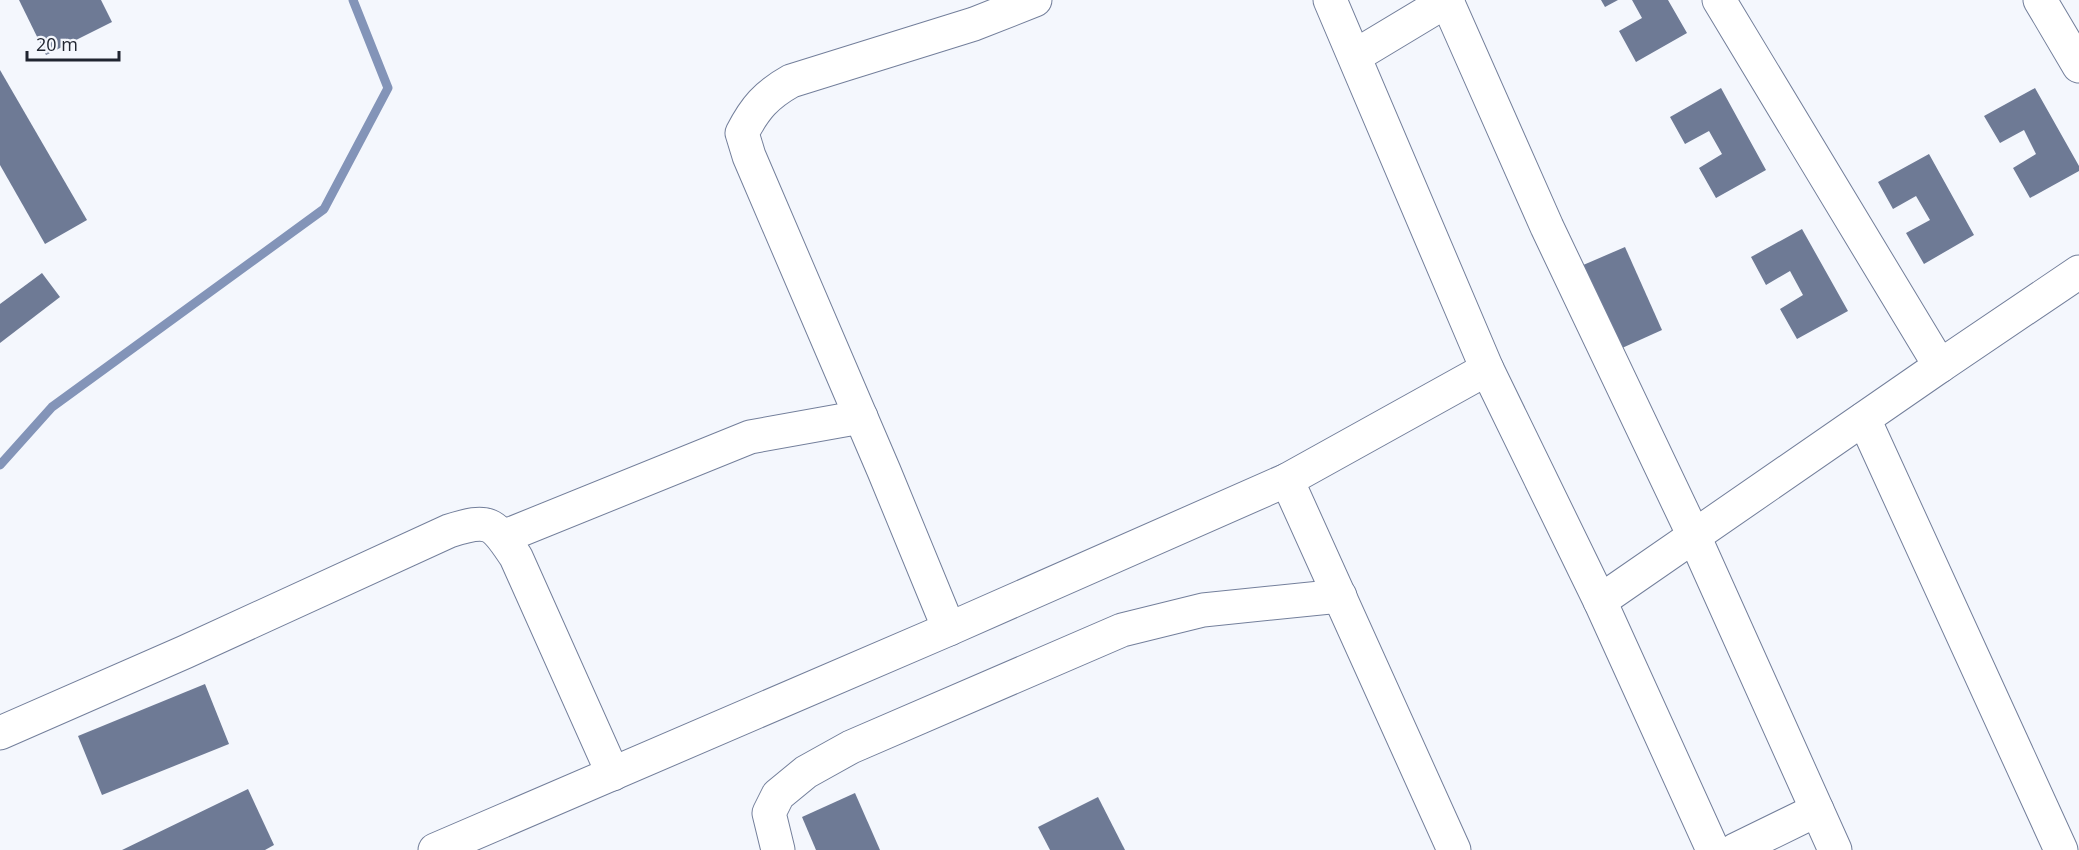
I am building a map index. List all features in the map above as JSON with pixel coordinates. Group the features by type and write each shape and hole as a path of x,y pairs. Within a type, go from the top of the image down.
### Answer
{"street":[{"path":"949,629 861,417 748,156 742,133 753,112 772,91 791,81 974,24 1035,0"},
{"path":"1330,0 1487,369 1600,601 1713,850"},
{"path":"1355,56 1448,0 1548,227 1694,536 1835,850"},
{"path":"1719,0 1940,366"},
{"path":"2040,0 2079,66"},
{"path":"1600,601 1940,366 2079,274"},
{"path":"435,850 949,629 1287,480 1487,369"},
{"path":"503,537 750,437 861,417"},
{"path":"1864,419 2061,850"},
{"path":"1287,480 1454,850"},
{"path":"0,733 185,652 449,531 474,523 490,526 503,537 516,557 613,774"},
{"path":"778,850 769,813 778,795 806,772 851,747 1122,630 1203,610 1340,596"},
{"path":"1735,850 1817,810"}],"building":[{"path":"19,0 101,0 112,22 46,55"},
{"path":"1601,0 1618,0 1605,7"},
{"path":"1632,0 1668,0 1687,33 1636,62 1619,31 1642,18"},
{"path":"0,70 87,220 45,244 0,165"},
{"path":"1721,88 1766,170 1716,198 1699,168 1722,154 1709,131 1685,144 1670,117"},
{"path":"2035,88 2079,166 2079,171 2030,198 2013,168 2036,154 2024,130 2000,143 1984,116"},
{"path":"1929,154 1974,235 1924,264 1906,233 1930,220 1916,196 1893,209 1878,182"},
{"path":"1802,229 1848,311 1797,339 1780,309 1803,295 1790,271 1766,285 1751,257"},
{"path":"1625,247 1662,330 1611,353 1574,269"},
{"path":"42,273 60,297 0,343 0,304"},
{"path":"205,684 229,744 102,795 78,736"},
{"path":"248,789 274,845 265,850 122,850"},
{"path":"855,793 880,850 816,850 802,817"},
{"path":"1098,797 1125,850 1050,850 1038,827"}],"waterway":[{"path":"0,465 52,407 324,209 388,88 353,0"}]}
